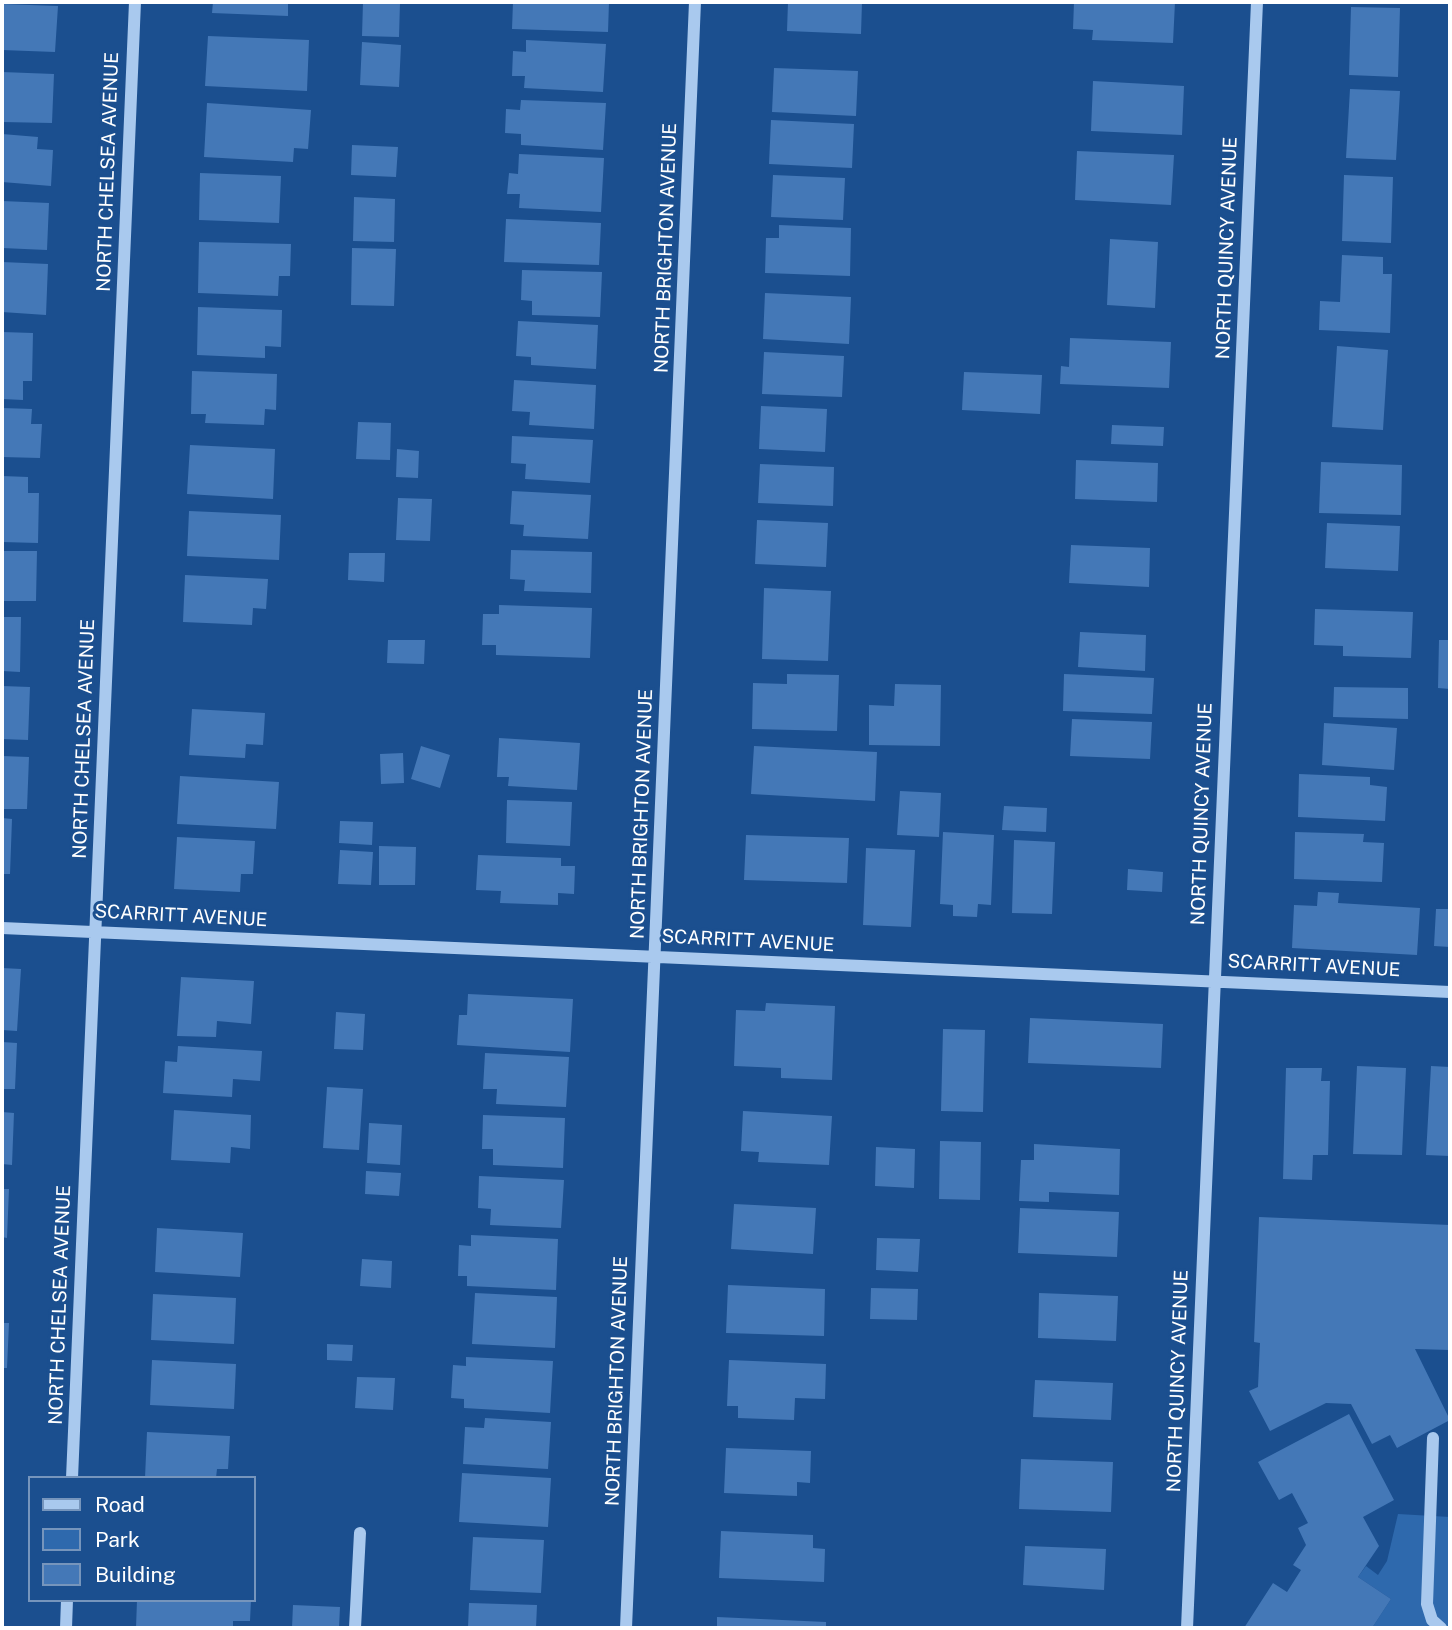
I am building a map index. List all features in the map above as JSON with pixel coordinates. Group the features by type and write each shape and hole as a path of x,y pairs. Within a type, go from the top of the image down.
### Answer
{"street":[{"name":"NORTH CHELSEA AVENUE","path":"72,1476 135,2"},
{"name":"NORTH BRIGHTON AVENUE","path":"626,1628 695,2"},
{"name":"NORTH QUINCY AVENUE","path":"1187,1628 1257,2"},
{"name":"SCARRITT AVENUE","path":"2,928 1450,992"},
{"path":"1433,1438 1427,1604 1432,1620 1441,1628"},
{"path":"355,1628 360,1533"},
{"path":"66,1628 67,1602"}],"green space":[{"path":"1398,1514 1450,1517 1450,1628 1372,1628 1391,1599 1358,1577 1366,1566 1378,1575 1387,1561"}],"building":[{"path":"213,2 288,2 288,16 212,13"},
{"path":"363,2 400,3 399,37 362,36"},
{"path":"513,2 609,2 608,32 512,29"},
{"path":"788,2 862,2 861,34 787,31"},
{"path":"1074,2 1175,2 1173,43 1092,40 1093,30 1073,29"},
{"path":"2,4 58,6 55,52 2,50"},
{"path":"1351,7 1400,8 1398,77 1349,75"},
{"path":"208,36 309,40 307,91 205,86"},
{"path":"526,40 606,44 603,92 524,88 525,76 512,76 513,51 526,52"},
{"path":"362,42 401,45 399,87 360,85"},
{"path":"774,68 858,71 856,116 772,112"},
{"path":"2,72 54,74 52,123 2,122"},
{"path":"1093,81 1184,86 1182,135 1091,131"},
{"path":"1350,89 1400,91 1396,160 1346,158"},
{"path":"521,100 606,103 603,150 521,145 521,134 505,133 506,109 520,110"},
{"path":"207,103 311,110 308,149 294,148 293,162 204,157"},
{"path":"771,120 854,124 852,168 769,164"},
{"path":"2,134 38,137 37,149 53,150 51,186 2,182"},
{"path":"352,145 398,147 396,177 351,175"},
{"path":"1077,151 1174,155 1171,205 1075,200"},
{"path":"519,154 604,158 601,212 519,208 520,194 507,194 509,173 518,174"},
{"path":"200,173 281,176 279,223 199,220"},
{"path":"773,175 845,178 843,220 771,217"},
{"path":"1344,175 1393,177 1391,243 1342,241"},
{"path":"354,197 395,199 394,242 353,241"},
{"path":"2,201 49,203 47,250 2,248"},
{"path":"506,219 601,223 599,265 504,262"},
{"path":"779,225 851,228 850,276 765,273 766,238 779,238"},
{"path":"1110,239 1158,242 1155,308 1107,305"},
{"path":"199,242 291,244 290,276 279,276 278,296 198,293"},
{"path":"352,248 396,249 394,306 351,305"},
{"path":"1342,255 1383,257 1383,274 1392,274 1390,333 1319,330 1320,301 1340,302"},
{"path":"2,262 48,264 46,315 2,312"},
{"path":"522,270 602,272 600,317 532,315 532,301 521,300"},
{"path":"765,293 851,297 849,344 763,339"},
{"path":"198,307 282,310 281,347 265,346 265,358 197,355"},
{"path":"518,321 598,325 596,369 531,365 531,357 516,356"},
{"path":"2,332 33,333 32,381 23,381 23,400 2,399"},
{"path":"1070,338 1171,342 1169,388 1060,384 1061,366 1069,367"},
{"path":"1337,346 1388,350 1383,430 1332,427"},
{"path":"764,352 844,356 842,397 762,394"},
{"path":"192,371 277,374 276,410 265,409 264,425 205,423 206,414 191,414"},
{"path":"964,372 1042,375 1040,414 962,410"},
{"path":"514,380 596,385 594,429 529,425 530,412 512,411"},
{"path":"761,406 827,409 825,452 759,449"},
{"path":"2,408 32,409 31,424 42,424 40,458 2,457"},
{"path":"358,422 391,423 390,460 356,459"},
{"path":"1112,425 1164,427 1163,446 1111,444"},
{"path":"512,436 593,440 590,483 525,479 526,464 511,463"},
{"path":"190,445 275,449 273,499 187,494"},
{"path":"397,449 419,451 418,478 396,477"},
{"path":"1076,460 1158,463 1157,502 1075,499"},
{"path":"1321,462 1402,465 1401,515 1319,513"},
{"path":"760,464 834,467 833,506 758,503"},
{"path":"2,476 28,477 28,493 39,493 38,543 2,542"},
{"path":"512,491 591,495 588,539 523,536 524,525 510,524"},
{"path":"398,498 432,499 430,541 396,540"},
{"path":"189,511 281,515 279,560 187,556"},
{"path":"757,520 828,523 826,567 755,564"},
{"path":"1327,523 1400,526 1398,571 1325,568"},
{"path":"1071,545 1150,548 1149,587 1069,583"},
{"path":"511,550 592,552 591,593 524,591 525,580 510,579"},
{"path":"2,551 37,551 36,601 2,601"},
{"path":"349,553 385,553 384,582 348,580"},
{"path":"185,575 268,579 266,609 253,608 252,625 183,622"},
{"path":"764,588 831,591 828,661 762,659"},
{"path":"499,605 592,608 590,658 496,655 496,645 482,645 483,614 499,614"},
{"path":"1315,609 1413,612 1411,658 1343,656 1343,646 1314,645"},
{"path":"2,617 21,617 20,672 2,671"},
{"path":"1080,632 1146,635 1145,671 1078,667"},
{"path":"388,640 425,640 424,664 387,663"},
{"path":"1439,640 1450,640 1450,689 1438,688"},
{"path":"787,674 839,675 837,731 752,729 753,683 787,684"},
{"path":"1064,674 1154,678 1152,714 1063,711"},
{"path":"895,684 941,685 940,746 869,745 869,705 894,706"},
{"path":"2,686 30,687 28,740 2,739"},
{"path":"1334,687 1408,688 1408,719 1333,717"},
{"path":"192,709 265,713 263,745 246,744 245,758 189,755"},
{"path":"1072,719 1152,722 1150,759 1070,756"},
{"path":"1324,723 1397,728 1394,770 1322,765"},
{"path":"499,738 580,743 577,790 508,786 509,777 497,777"},
{"path":"421,746 450,755 440,788 411,779"},
{"path":"754,746 877,752 875,801 751,794"},
{"path":"403,753 404,783 381,784 380,754"},
{"path":"2,756 29,757 27,809 2,809"},
{"path":"1299,774 1370,777 1370,785 1387,787 1385,821 1298,817"},
{"path":"180,776 279,782 276,829 177,824"},
{"path":"900,791 941,793 939,837 897,835"},
{"path":"507,800 572,802 570,846 506,843"},
{"path":"1004,806 1047,808 1046,832 1002,830"},
{"path":"2,818 12,819 10,874 2,874"},
{"path":"340,821 373,822 372,845 339,843"},
{"path":"943,832 994,835 991,905 978,904 977,917 953,916 953,905 940,904"},
{"path":"1295,832 1364,834 1363,842 1384,843 1382,882 1294,879"},
{"path":"746,835 849,838 847,883 744,880"},
{"path":"177,837 255,841 253,874 241,874 240,892 174,889"},
{"path":"1014,840 1055,842 1052,914 1012,913"},
{"path":"379,846 416,847 415,885 379,885"},
{"path":"866,848 915,850 911,927 863,925"},
{"path":"340,850 373,852 371,885 338,884"},
{"path":"478,855 561,858 561,866 575,866 574,894 558,893 558,905 500,903 501,891 476,890"},
{"path":"1128,869 1163,872 1162,892 1127,890"},
{"path":"1318,892 1339,893 1338,903 1420,908 1417,955 1292,948 1294,905 1317,906"},
{"path":"1436,909 1450,909 1450,947 1434,946"},
{"path":"2,968 21,969 17,1031 2,1030"},
{"path":"181,977 254,981 251,1024 217,1021 216,1037 177,1036"},
{"path":"468,994 573,999 570,1052 457,1045 459,1015 467,1015"},
{"path":"766,1003 835,1006 832,1080 781,1078 781,1068 734,1066 736,1010 765,1011"},
{"path":"336,1012 365,1014 363,1050 334,1049"},
{"path":"1030,1018 1163,1024 1161,1068 1028,1063"},
{"path":"943,1029 985,1030 983,1112 941,1111"},
{"path":"2,1042 17,1043 15,1089 2,1089"},
{"path":"178,1046 262,1051 260,1081 233,1079 232,1097 163,1093 165,1061 177,1062"},
{"path":"485,1053 569,1057 566,1107 496,1104 497,1089 483,1089"},
{"path":"1357,1066 1406,1068 1402,1155 1353,1154"},
{"path":"1431,1066 1450,1067 1450,1156 1426,1155"},
{"path":"1286,1068 1322,1068 1321,1081 1330,1081 1328,1155 1313,1155 1312,1180 1283,1179"},
{"path":"327,1087 363,1089 359,1150 323,1148"},
{"path":"174,1110 251,1115 250,1149 231,1147 230,1163 171,1160"},
{"path":"743,1111 832,1116 829,1165 758,1162 759,1152 741,1151"},
{"path":"2,1112 14,1113 12,1165 2,1164"},
{"path":"483,1115 565,1118 563,1168 493,1165 493,1149 482,1149"},
{"path":"369,1123 402,1125 400,1165 367,1163"},
{"path":"940,1141 981,1142 980,1200 939,1199"},
{"path":"1034,1144 1120,1149 1119,1195 1049,1192 1049,1202 1019,1201 1021,1160 1034,1160"},
{"path":"876,1147 915,1149 914,1188 875,1186"},
{"path":"366,1171 401,1173 399,1196 365,1194"},
{"path":"479,1176 564,1180 561,1228 490,1225 491,1209 478,1208"},
{"path":"2,1189 9,1189 7,1238 2,1237"},
{"path":"734,1204 816,1208 813,1254 731,1249"},
{"path":"1020,1208 1119,1212 1117,1257 1018,1253"},
{"path":"1259,1217 1450,1225 1450,1350 1415,1349 1450,1420 1397,1448 1390,1435 1372,1444 1351,1404 1326,1403 1270,1431 1249,1391 1258,1387 1260,1343 1254,1342"},
{"path":"157,1228 243,1233 240,1277 155,1272"},
{"path":"471,1235 558,1239 556,1290 467,1286 467,1276 458,1276 459,1245 471,1246"},
{"path":"877,1238 920,1239 918,1272 876,1270"},
{"path":"362,1259 392,1261 391,1288 360,1286"},
{"path":"728,1285 825,1289 824,1336 726,1333"},
{"path":"871,1288 918,1289 917,1320 870,1319"},
{"path":"475,1293 557,1297 555,1348 472,1344"},
{"path":"1039,1293 1118,1296 1116,1341 1038,1338"},
{"path":"153,1294 236,1298 234,1344 151,1340"},
{"path":"2,1323 9,1323 7,1368 2,1368"},
{"path":"327,1344 353,1345 352,1361 327,1360"},
{"path":"466,1357 553,1361 550,1413 464,1408 464,1399 451,1398 453,1365 466,1366"},
{"path":"152,1360 236,1364 234,1409 150,1405"},
{"path":"729,1360 826,1364 825,1399 795,1398 794,1420 738,1418 738,1406 727,1406"},
{"path":"357,1377 395,1378 393,1410 355,1408"},
{"path":"1035,1380 1113,1383 1111,1420 1033,1417"},
{"path":"1349,1414 1394,1500 1363,1517 1379,1546 1358,1577 1391,1599 1372,1628 1244,1628 1273,1583 1287,1592 1301,1570 1293,1565 1306,1545 1298,1528 1308,1523 1292,1493 1279,1500 1258,1462"},
{"path":"485,1418 551,1422 548,1469 463,1464 465,1427 484,1428"},
{"path":"147,1432 230,1436 228,1469 217,1469 216,1476 145,1476"},
{"path":"726,1448 811,1451 810,1483 797,1482 797,1496 724,1493"},
{"path":"1021,1459 1113,1462 1111,1512 1019,1509"},
{"path":"462,1473 551,1478 548,1527 459,1522"},
{"path":"721,1531 813,1535 813,1548 825,1549 824,1582 719,1578"},
{"path":"473,1537 544,1540 541,1593 470,1590"},
{"path":"1025,1546 1106,1549 1104,1590 1023,1585"},
{"path":"137,1602 251,1602 250,1621 233,1621 233,1628 136,1628"},
{"path":"469,1603 537,1605 536,1628 468,1628"},
{"path":"293,1605 340,1607 339,1628 292,1628"},
{"path":"717,1617 826,1622 826,1628 717,1628"}]}
